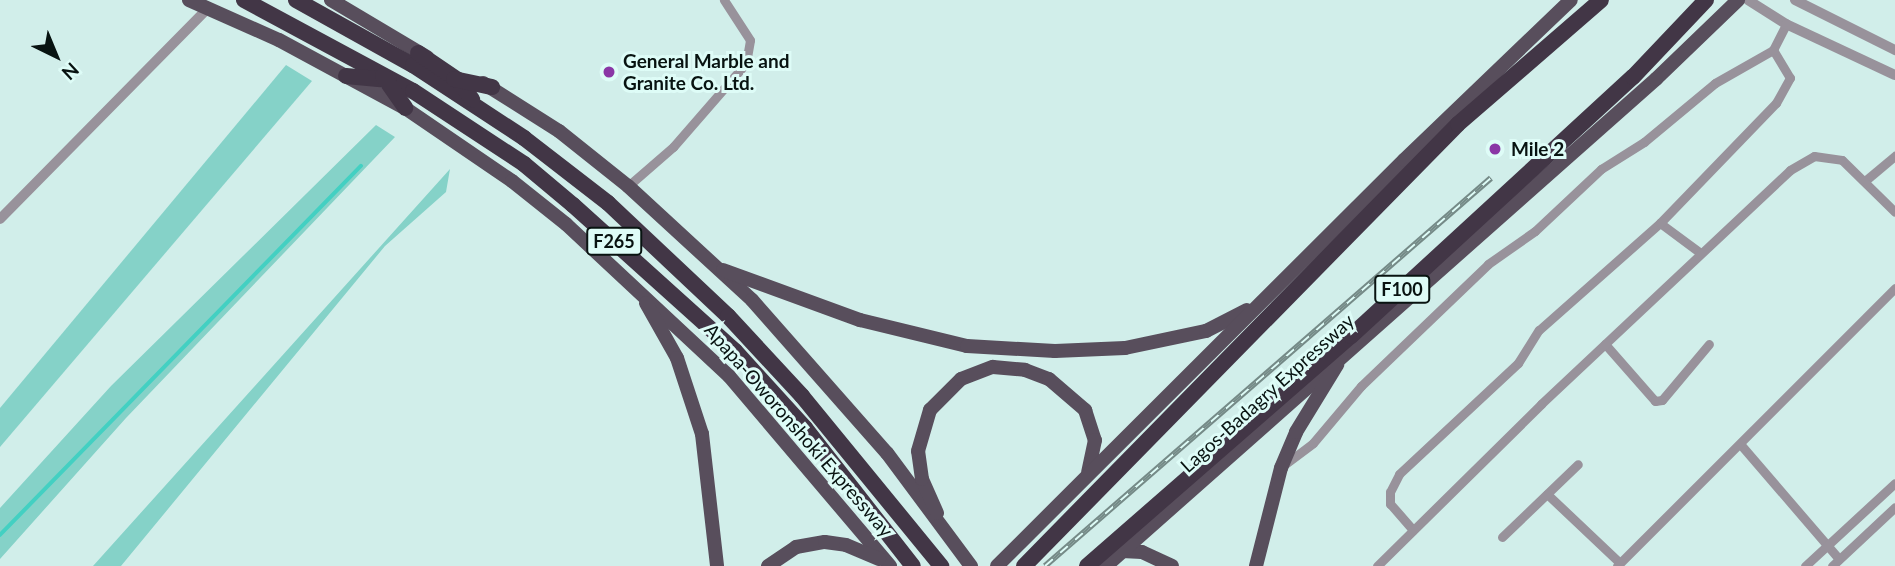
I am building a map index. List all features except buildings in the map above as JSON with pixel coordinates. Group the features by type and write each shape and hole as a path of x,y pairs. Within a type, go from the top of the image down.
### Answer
{"highway":[{"name":"Apapa-Oworonshoki Expressway","path":"244,0 361,60 524,164 735,351 805,428 913,566"},
{"name":"Apapa-Oworonshoki Expressway","path":"296,0 412,60 480,110 551,156 608,203 728,316 802,396 941,566"},
{"path":"1024,566 1458,124 1601,0"},
{"name":"Lagos-Badagry Expressway","path":"1087,566 1361,326 1633,77 1706,0"},
{"path":"405,108 400,84 412,60 458,80 492,87"},
{"path":"346,76 400,84"},
{"path":"458,80 480,110"}],"main road":[{"name":"Apapa-Oworonshoki Expressway","path":"189,0 346,76 405,108 512,181 625,278 729,376 889,565"},
{"name":"Apapa-Oworonshoki Expressway","path":"331,0 412,60 492,87 559,131 628,186 716,267 807,357 944,527 971,566"},
{"path":"997,566 1571,0"},
{"name":"Lagos-Badagry Expressway","path":"1106,566 1344,352 1656,79 1738,0"},
{"path":"716,267 873,323 967,346 1055,351 1125,348 1206,331 1271,294"},
{"path":"625,278 660,326 690,393 710,477 717,566"},
{"path":"1255,566 1280,468 1296,432 1344,352"},
{"path":"944,527 922,479 918,451 922,432 930,410 961,379 993,367 1025,370 1049,379 1085,410 1095,440 1093,465 1080,485"},
{"path":"768,566 796,547 825,542 867,552 889,565"},
{"path":"1122,551 1142,552 1172,566"}],"street":[{"path":"628,186 673,147 746,63 750,40 724,0"},
{"path":"1748,0 1786,24 1895,75"},
{"path":"1795,0 1895,50"},
{"path":"0,219 208,8"},
{"path":"1280,468 1313,443 1361,386 1488,264 1535,231 1601,169 1644,142 1715,83 1773,50 1786,24"},
{"path":"1413,530 1390,505 1390,492 1399,474 1518,363 1539,330 1660,223 1787,89 1790,78 1773,50"},
{"path":"1377,566 1699,253 1790,170 1814,156 1842,160 1866,180 1895,212"},
{"path":"1866,180 1895,156"},
{"path":"1660,223 1699,253"},
{"path":"1547,494 1618,565 1895,288"},
{"path":"1605,344 1655,401 1662,400 1709,344"},
{"path":"1741,444 1839,559"},
{"path":"1502,537 1578,464"},
{"path":"1805,566 1895,483"},
{"path":"1832,566 1895,507"}],"green space":[{"path":"286,65 312,81 0,447 0,408"},
{"path":"376,125 395,137 126,418 0,559 0,508 111,386"},
{"path":"450,169 446,192 385,246 121,566 93,566"}],"waterway":[{"path":"0,535 361,166"}],"railway":[{"path":"1045,566 1491,178"}],"place":[{"name":"General Marble and Granite Co. Ltd.","path":"609,72"},
{"name":"Mile 2","path":"1495,149"}]}
